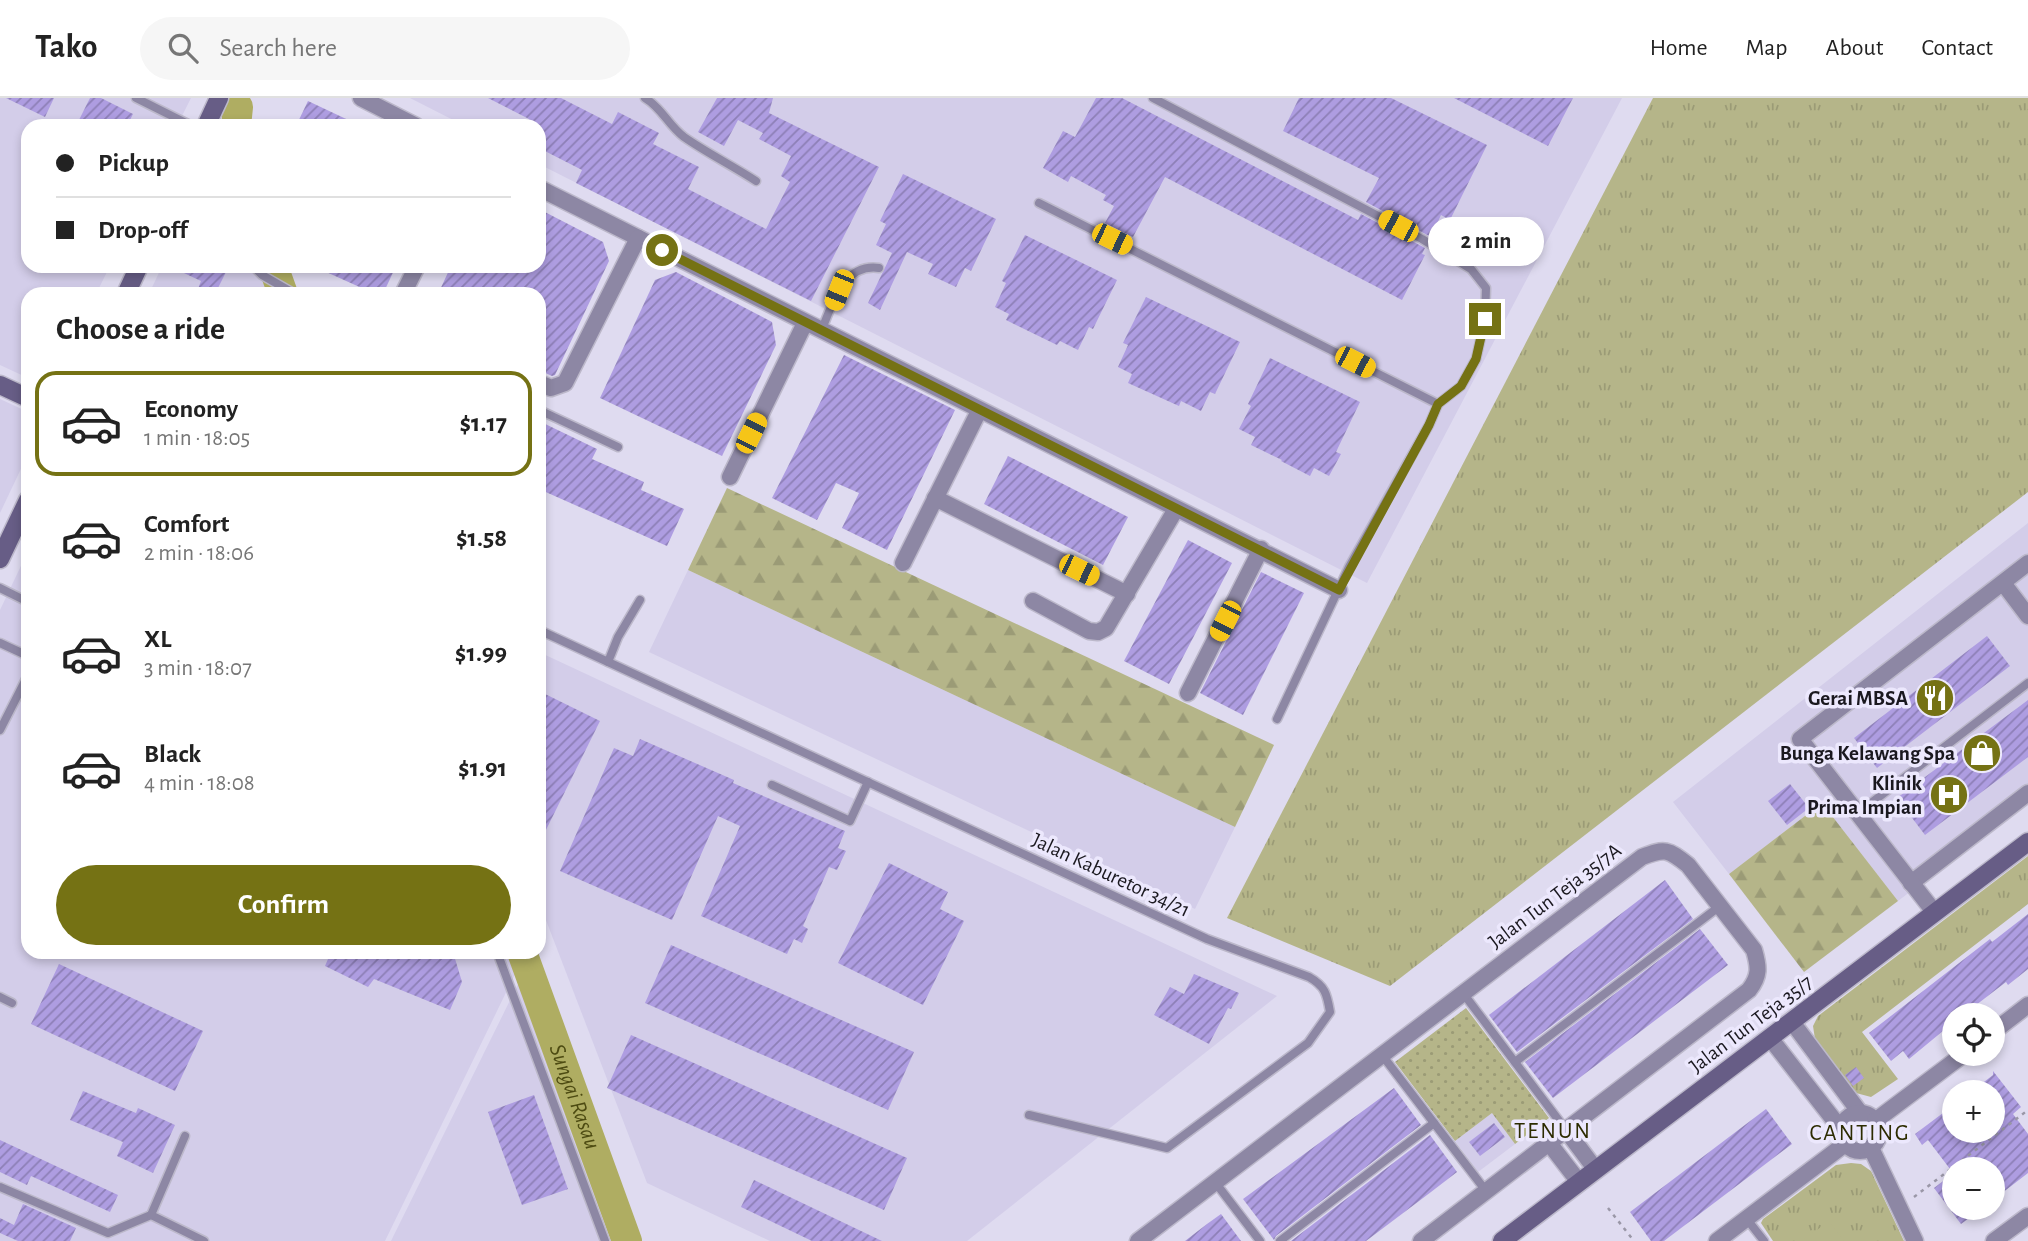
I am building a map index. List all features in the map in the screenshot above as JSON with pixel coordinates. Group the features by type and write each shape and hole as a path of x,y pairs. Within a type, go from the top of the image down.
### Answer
{"street":[{"path":"209,119 219,98"},
{"path":"361,98 402,119"},
{"path":"546,192 1339,590"},
{"path":"546,386 551,388 565,383 638,238"},
{"path":"730,477 805,323"},
{"path":"0,385 21,395"},
{"path":"903,563 979,411"},
{"path":"935,498 1127,594"},
{"path":"1033,601 1089,631 1098,632 1106,628 1177,509"},
{"path":"0,559 21,515"},
{"path":"1188,693 1261,549"},
{"path":"1935,913 1800,739 2028,563"},
{"path":"2003,583 2028,616"},
{"path":"1911,883 2028,793"},
{"name":"Jalan Tun Teja 35/7","path":"1502,1241 2028,842"},
{"name":"Jalan Tun Teja 35/7A","path":"1138,1241 1642,857 1660,850 1674,855 1688,865 1754,950 1758,979 1749,990 1421,1241"},
{"path":"2005,1023 2028,1005"},
{"path":"1770,1038 1843,1137 1857,1151 1871,1148 1879,1136 1868,1117 1792,1022"},
{"path":"1717,1241 1843,1137 1849,1117 1868,1117 1946,1066"},
{"path":"1566,1130 1596,1170"},
{"path":"1549,1143 1579,1182"},
{"path":"1871,1148 1915,1241"},
{"path":"1994,1241 2028,1216"}],"lane":[{"path":"136,98 177,119"},
{"path":"645,98 658,105 670,125 685,137 756,181"},
{"path":"1153,98 1422,239 1471,270 1486,288 1485,319 1476,359 1461,386 1438,404 1339,590 1277,719"},
{"path":"1039,203 1438,404"},
{"path":"821,331 839,290 848,278 869,267 880,268"},
{"path":"260,273 283,287"},
{"path":"546,413 618,447"},
{"path":"0,588 21,598"},
{"path":"608,662 618,637 640,600"},
{"name":"Jalan Kaburetor 34/21","path":"546,633 1207,939 1309,977 1321,984 1327,993 1330,1012 1308,1043 1167,1148 1028,1115"},
{"path":"0,643 21,653"},
{"path":"1858,813 2028,683"},
{"path":"0,730 21,689"},
{"path":"772,785 850,821 868,782"},
{"path":"1515,1062 1720,906"},
{"path":"501,959 605,1241"},
{"path":"1463,993 1566,1130"},
{"path":"0,997 12,1003"},
{"path":"1382,1055 1486,1191"},
{"path":"1280,1241 1434,1123"},
{"path":"0,1187 108,1233 151,1215 185,1136"},
{"path":"1215,1182 1261,1241"},
{"path":"151,1215 205,1241"},
{"path":"1746,1218 1764,1241"}],"path":[{"path":"1912,1199 2028,1110"},
{"path":"1608,1208 1634,1241"}],"shaded area":[{"path":"0,98 191,98 180,119 21,119 21,273 106,273 100,287 21,287 21,375 0,365"},
{"path":"410,98 1622,98 1367,583 546,168 546,119 451,119"},
{"path":"159,273 260,273 266,287 152,287"},
{"path":"0,399 21,409 21,469 0,513"},
{"path":"2028,523 2028,802 1898,901 1822,803 1729,874 1673,802"},
{"path":"21,566 21,959 511,959 516,972 385,1241 0,1241 0,610"},
{"path":"688,570 1235,827 1195,909 649,652"},
{"path":"546,655 1277,996 967,1241 770,1241 647,1183 546,920"},
{"path":"525,970 622,1241 391,1241"},
{"path":"1492,1113 1515,1144 1478,1172 1455,1141"}],"green space":[{"path":"1653,98 2028,98 2028,492 1390,986 1227,918"},
{"path":"727,488 1274,745 1235,827 688,570"},
{"path":"1822,803 1898,901 1804,972 1729,874"},
{"path":"2028,856 2028,904 1862,1032 1898,1079 1871,1097 1856,1093 1815,1039 1813,1026 1818,1016"},
{"path":"1466,1008 1549,1118 1515,1144 1492,1113 1455,1141 1395,1062"},
{"path":"1861,1164 1871,1171 1904,1241 1773,1241 1761,1223 1763,1219 1836,1165"},
{"path":"1829,1221 1844,1241 1802,1241"}],"building":[{"path":"6,98 54,98 45,117"},
{"path":"90,98 101,98 133,114 130,119 80,119"},
{"path":"488,98 561,98 612,124 618,112 659,133 653,144 699,167 688,189 766,229 790,182 781,176 791,156 759,139 763,133 738,120 724,146 698,132 717,98 773,98 769,113 879,167 811,301 576,183 582,170 546,152 546,119 529,119"},
{"path":"1096,98 1122,98 1358,220 1361,214 1425,248 1422,254 1425,255 1402,300 1165,177 1133,237 1105,223 1114,206 1103,200 1106,195 1071,176 1068,182 1043,168 1063,131 1075,137"},
{"path":"1299,98 1391,98 1487,145 1450,220 1441,215 1431,237 1366,202 1379,178 1283,131"},
{"path":"1454,98 1573,98 1548,146"},
{"path":"308,101 346,119 299,119"},
{"path":"903,174 996,219 971,271 965,268 956,287 928,274 933,264 907,252 880,310 868,303 892,253 876,245 886,224 880,221"},
{"path":"546,213 603,242 609,261 555,375 552,376 546,373 546,287 441,287 448,273 546,273"},
{"path":"1025,235 1117,280 1093,329 1089,327 1078,350 1060,341 1057,345 1006,320 1009,314 995,307 1006,283 1002,281"},
{"path":"676,272 772,322 776,345 722,456 600,398 655,280"},
{"path":"184,273 226,273 218,287 199,287 201,281"},
{"path":"328,273 393,273 386,287 360,287"},
{"path":"1146,297 1240,342 1215,394 1210,392 1201,411 1181,401 1179,406 1128,383 1132,374 1118,367 1128,345 1123,343"},
{"path":"844,355 955,410 887,550 842,528 859,493 836,483 817,520 772,498"},
{"path":"1270,358 1360,402 1336,452 1341,454 1329,476 1314,468 1310,476 1281,461 1251,445 1255,437 1239,429"},
{"path":"546,424 597,449 592,459 644,482 641,490 684,509 667,546 546,492"},
{"path":"1008,456 1128,517 1103,565 984,504"},
{"path":"1188,540 1232,563 1169,684 1124,661"},
{"path":"1261,572 1304,593 1243,715 1200,693"},
{"path":"1987,636 2010,666 1877,768 1854,738"},
{"path":"546,694 600,721 546,830"},
{"path":"2028,700 2028,757 1925,835 1897,798"},
{"path":"640,739 845,831 838,848 846,851 837,870 829,867 803,926 808,929 802,943 794,939 787,954 701,916 740,826 718,816 672,920 560,871 614,748 633,756"},
{"path":"1790,784 1809,808 1787,825 1768,801"},
{"path":"889,863 948,892 940,909 964,921 923,1005 838,963"},
{"path":"1665,880 1693,919 1517,1052 1489,1015"},
{"path":"2028,914 2028,969 1979,1003 1942,1003 1942,1032 1909,1059 1903,1051 1891,1061 1869,1033 1990,939 1992,942"},
{"path":"1700,929 1728,965 1553,1098 1525,1062"},
{"path":"671,945 914,1052 888,1110 645,1003"},
{"path":"328,959 455,959 462,982 450,1010 374,979 368,987 325,966"},
{"path":"59,964 203,1031 175,1091 31,1024"},
{"path":"1194,974 1239,993 1209,1044 1154,1015 1170,987 1184,994"},
{"path":"631,1035 907,1158 884,1210 607,1088"},
{"path":"1856,1067 1864,1078 1853,1086 1845,1075"},
{"path":"1993,1071 2000,1080 1987,1080 1993,1075"},
{"path":"2005,1086 2021,1107 2013,1114 2028,1134 2028,1173 2005,1191 2005,1157 1942,1158 1928,1140 1922,1145 1915,1134 1942,1114 1942,1143 2005,1143"},
{"path":"1394,1088 1421,1125 1274,1240 1243,1199"},
{"path":"83,1091 136,1113 138,1108 175,1125 153,1173 117,1156 123,1142 70,1120"},
{"path":"534,1095 568,1189 522,1205 488,1112"},
{"path":"1766,1109 1792,1144 1664,1241 1651,1241 1630,1212"},
{"path":"1494,1123 1505,1137 1480,1156 1469,1142"},
{"path":"1430,1135 1457,1172 1431,1192 1366,1241 1291,1241"},
{"path":"0,1140 118,1195 110,1212 31,1176 27,1185 0,1172"},
{"path":"754,1180 882,1241 812,1241 741,1207"},
{"path":"1942,1182 1942,1199 1934,1188"},
{"path":"23,1204 76,1228 70,1241 18,1241 0,1233 0,1218 14,1225"},
{"path":"1221,1214 1241,1241 1185,1241 1207,1224"}],"waterway":[{"name":"Sungai Rasau","path":"237,119 238,107"},
{"name":"Sungai Rasau","path":"276,273 280,287"},
{"name":"Sungai Rasau","path":"525,959 627,1241"}],"place":[{"name":"Gerai MBSA","path":"1935,698"},
{"name":"Bunga Kelawang Spa","path":"1982,753"},
{"name":"Klinik Prima Impian","path":"1949,795"}],"district":[{"name":"TENUN","path":"1553,1131"},
{"name":"CANTING","path":"1860,1133"}],"route":[{"path":"662,250 1339,590 1438,404 1461,386 1476,359 1485,319"}]}
